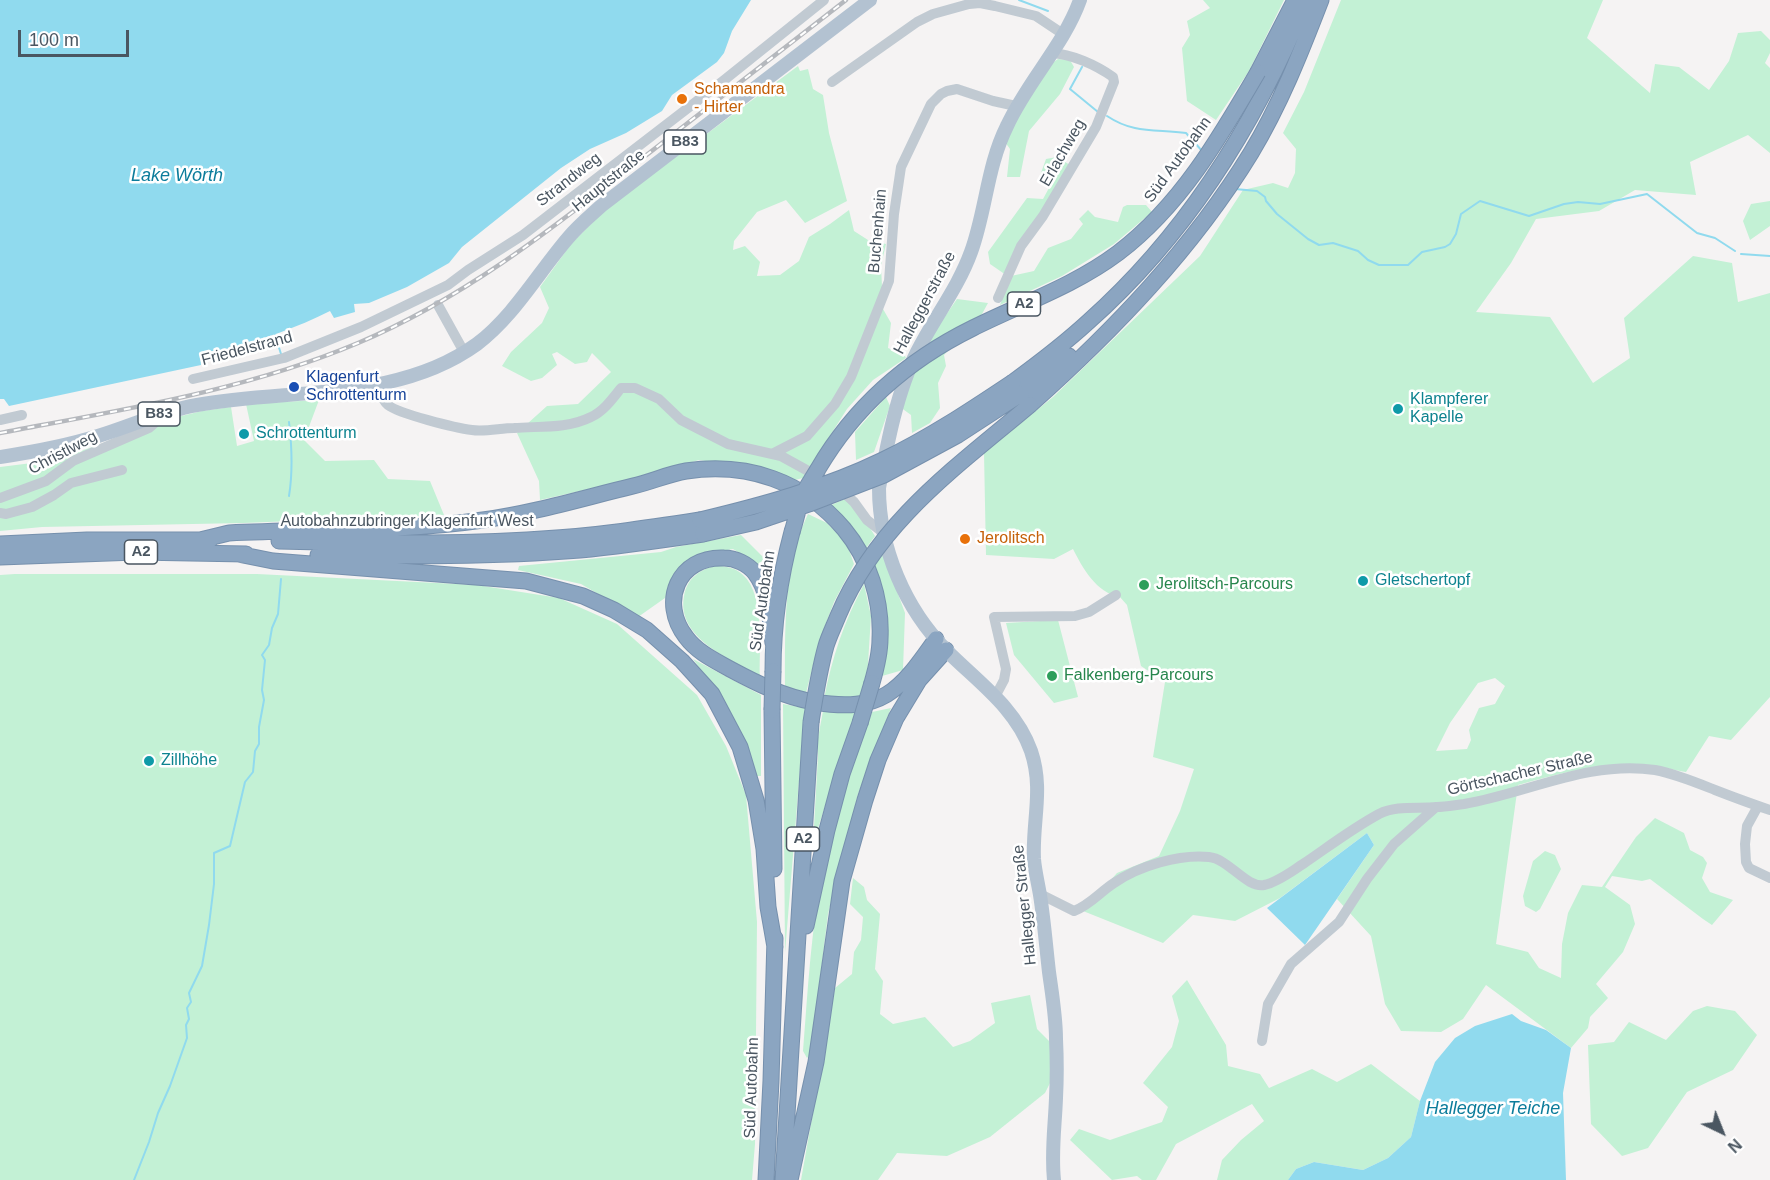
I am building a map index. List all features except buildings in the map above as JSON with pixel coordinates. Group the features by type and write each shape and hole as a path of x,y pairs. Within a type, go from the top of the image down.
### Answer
{"highway":[{"name":"Süd Autobahn","path":"783,1180 811,722 826,644 844,601 877,546 916,502 946,475 1022,394 1058,380 1150,285 1212,210 1251,151 1295,0"},
{"name":"Autobahnzubringer Klagenfurt West","path":"0,544 87,540 458,543 701,527 756,522 884,475 958,435 1022,394 1064,343 1090,321 1164,244 1222,166 1254,113 1272,79 1306,0"},
{"name":"Süd Autobahn","path":"766,1180 775,947 773,643 782,570 802,497 828,452 848,426 885,385 905,369 947,342 1069,282 1110,258 1140,235 1170,205 1214,146 1272,79 1321,0"},
{"path":"200,540 229,533 432,527 521,515 683,472 710,469 749,471 783,482 808,496 832,515 853,541 873,582 880,618 880,640 872,684 826,830 809,914 797,955"},
{"name":"Autobahnzubringer Klagenfurt West","path":"402,563 580,550 701,527"},
{"name":"A2","path":"0,556 136,552 238,554 273,561 402,563"},
{"path":"773,643 767,598 754,572 744,564 732,558 712,557 697,562 678,582 673,602 674,613 686,637 707,656 744,677 799,699 840,706 866,704 877,700 902,683 941,645"},
{"path":"402,563 469,575 526,581 583,596 614,610 647,630 682,661 712,694 740,747 750,776 764,849 768,907 775,947"},
{"path":"790,1180 818,1051 842,881 862,809 878,760 896,718 941,645"}],"main road":[{"name":"Hauptstraße","path":"378,384 421,374 477,344 497,326 570,236 601,206 870,0"},
{"name":"Halleggerstraße","path":"885,534 879,502 879,488 904,380 965,266 977,233 991,169 1006,127 1016,106 1064,34 1080,0"},
{"name":"B83","path":"0,456 99,436 168,411 196,405 378,384"},
{"name":"Hallegger Straße","path":"885,534 890,558 902,588 919,618 941,645 995,697 1020,726 1035,767 1038,790 1034,852 1056,1038 1056,1100 1053,1122 1054,1180"}],"street":[{"name":"Strandweg","path":"309,348 361,327 448,285 523,235 824,0"},
{"path":"832,82 918,22 933,14 969,4 980,3 1036,16 1064,34"},
{"name":"Erlachweg","path":"998,298 1021,246 1043,216 1096,127 1114,82 1113,77 1088,63 1062,54 1051,53"},
{"name":"Buchenhain","path":"772,454 807,436 835,404 851,377 889,281 896,194 901,167 931,104 941,94 957,89 1016,106"},
{"path":"438,305 464,352"},
{"name":"Friedelstrand","path":"193,379 284,358 309,348"},
{"path":"378,384 385,403 393,408 474,431 548,427 573,423 593,416 607,405 621,388 635,388 659,399 681,420 728,444 792,461 841,490 854,502 867,520 885,534"},
{"name":"Christlweg","path":"0,498 46,482 73,461 149,428 168,411"},
{"path":"0,420 22,415"},
{"path":"0,513 6,514 32,507 71,483 122,470"},
{"path":"995,697 1004,680 1006,669 994,617 1075,616 1089,612 1116,595"},
{"name":"Görtschacher Straße","path":"1040,894 1074,911 1082,908 1112,884 1129,874 1153,864 1206,856 1225,862 1244,878 1262,886 1286,875 1379,814 1409,807 1466,804 1568,776 1605,770 1634,768 1670,773 1770,810"},
{"path":"1758,806 1747,826 1746,862 1749,868 1770,878"},
{"path":"1262,1041 1268,1004 1291,964 1339,922 1367,879 1394,844 1436,807"}],"green space":[{"path":"1203,0 1284,0 1249,71 1216,120 1187,101 1182,48 1190,35 1187,21 1210,8"},
{"path":"1341,0 1603,0 1587,38 1650,93 1655,64 1679,67 1709,90 1729,61 1738,33 1761,31 1770,40 1770,53 1765,63 1770,68 1770,153 1748,135 1690,162 1696,195 1635,190 1599,211 1536,219 1511,263 1476,312 1550,317 1593,383 1630,358 1624,318 1693,256 1732,263 1738,302 1770,293 1770,697 1731,740 1709,736 1686,772 1648,765 1615,765 1566,773 1518,785 1496,944 1528,952 1539,968 1561,978 1562,944 1568,913 1582,885 1602,887 1636,837 1655,818 1684,833 1690,850 1703,857 1707,863 1702,878 1710,892 1733,900 1712,925 1650,879 1642,881 1612,876 1605,887 1630,905 1635,924 1623,952 1596,984 1608,998 1590,1017 1588,1028 1571,1048 1486,985 1463,1019 1441,1032 1401,1031 1385,1004 1371,936 1337,899 1374,845 1367,833 1280,898 1235,921 1193,915 1163,943 1083,911 1117,873 1159,856 1180,811 1194,769 1153,757 1165,682 1141,666 1127,605 1119,596 1097,585 1073,549 1054,559 986,555 984,453 1053,397 1200,256 1243,190 1273,183 1288,188 1295,173 1296,149 1283,133 1304,92","holes":["1495,678 1505,686 1495,704 1479,708 1469,730 1471,740 1467,749 1436,751 1450,723 1478,683"]},
{"path":"1058,59 1070,60 1074,67 1060,94 1029,131 1020,177 1007,177 1010,149 1005,142 1035,84 1050,65"},
{"path":"798,66 800,71 808,69 813,89 823,95 829,133 847,201 805,223 786,200 757,212 734,241 733,250 745,246 760,262 757,276 780,275 799,261 809,237 849,210 854,231 868,240 886,244 881,265 883,309 891,323 888,348 902,350 906,358 873,380 847,409 803,478 791,481 771,471 699,460 643,477 540,500 539,481 517,433 547,406 578,404 611,372 592,353 587,362 575,364 557,352 552,354 557,365 542,378 531,381 502,366 511,352 542,323 549,308 540,287 571,244 607,208"},
{"path":"1057,157 1070,165 1006,275 990,264 988,252 1027,198 1043,199 1049,188 1038,181 1046,159"},
{"path":"1770,201 1770,226 1750,240 1743,221 1751,204"},
{"path":"1146,205 1152,212 1114,244 1062,276 1000,305 1011,276 1034,271 1048,248 1071,239 1083,224 1079,219 1088,210 1095,217 1118,222 1123,207"},
{"path":"957,299 988,303 982,314 944,355 946,366 938,383 940,408 930,423 912,433 911,415 900,407 925,345"},
{"path":"886,397 890,406 874,452 856,460 855,432"},
{"path":"319,400 304,440 325,461 374,460 388,479 430,481 444,515 243,523 42,527 0,531 0,467 56,460 173,418 231,407 237,446 254,441 246,404"},
{"path":"847,498 875,536 864,551 829,506"},
{"path":"808,514 827,523 847,544 854,564 834,602 819,642 806,693 785,687 785,651 787,597 792,561 797,540"},
{"path":"741,535 764,558 759,565 733,549 694,556 674,573 665,598 638,617 581,584 518,570 519,566 661,552"},
{"path":"883,553 905,613 903,670 882,676 887,626 873,567"},
{"path":"716,565 734,569 745,576 752,587 759,616 760,676 708,645 688,624 684,611 684,596 688,584 700,572"},
{"path":"257,574 477,585 559,598 617,624 697,695 726,746 746,795 757,922 755,1144 752,1180 0,1180 0,575"},
{"path":"864,584 871,616 867,680 860,696 844,701 824,699 840,640 850,612"},
{"name":"Falkenberg-Parcours","path":"1058,620 1078,697 1054,703 1014,655 1006,623"},
{"path":"693,659 761,695 761,776 757,776 740,730"},
{"path":"783,704 805,708 785,953"},
{"path":"891,708 858,794 828,914 811,1054 807,1058 803,1051 808,981 824,865 840,806 872,712"},
{"path":"823,711 855,712 813,844 817,743"},
{"path":"1545,851 1555,855 1561,869 1540,909 1536,912 1525,906 1523,896 1533,861"},
{"path":"853,878 864,887 867,900 880,914 875,969 883,981 880,1014 893,1024 925,1017 953,1047 970,1041 995,1023 991,1003 1030,995 1037,1029 1053,1045 1052,1079 1045,1093 990,1137 947,1156 897,1153 878,1180 801,1180 835,988 852,974 854,952 861,940 863,917 850,904"},
{"path":"1187,980 1226,1045 1228,1066 1260,1074 1269,1088 1312,1069 1337,1082 1371,1064 1420,1101 1411,1137 1388,1158 1363,1170 1314,1162 1296,1169 1288,1180 1217,1180 1222,1160 1264,1121 1252,1104 1176,1144 1156,1180 1142,1180 1137,1176 1112,1180 1070,1140 1079,1129 1110,1140 1162,1122 1168,1107 1143,1083 1172,1047 1179,1021 1172,996"},
{"path":"1707,1006 1735,1011 1757,1035 1733,1070 1687,1092 1648,1148 1622,1156 1591,1124 1588,1045 1614,1042 1629,1022 1666,1040 1693,1011"}],"water":[{"name":"Lake Wörth","path":"0,0 751,0 732,31 724,53 717,62 672,95 662,111 626,133 590,149 561,168 462,247 449,263 407,287 369,303 354,304 355,312 334,318 330,311 292,328 254,341 225,350 200,352 201,365 9,406 4,399 0,399"},
{"path":"1367,833 1374,845 1305,945 1267,908"},
{"name":"Hallegger Teiche","path":"1512,1014 1521,1021 1546,1030 1571,1048 1563,1093 1566,1180 1288,1180 1296,1169 1314,1162 1363,1170 1388,1158 1411,1137 1420,1101 1435,1062 1455,1038 1475,1026"}],"waterway":[{"path":"1019,0 1048,11"},
{"path":"1082,67 1070,89 1098,112"},
{"path":"1107,116 1126,126 1186,133 1203,152"},
{"path":"1235,189 1257,191 1265,197 1277,214 1319,245 1333,243 1358,251 1368,260 1379,265 1408,265 1422,252 1450,244 1456,234 1461,214 1480,201 1529,216 1564,204 1578,202 1600,204 1647,194 1697,233 1715,238 1735,251"},
{"path":"1741,254 1770,256"},
{"path":"275,335 281,354"},
{"path":"289,422 292,459 289,496"},
{"path":"134,1180 187,1038 186,1025 189,1019 187,1008 191,1002 189,993 202,966 209,925 214,884 214,853 230,846 245,782 253,772 264,700 262,690 265,660 262,655 269,645 272,628 278,614 281,579"}],"railway":[{"path":"0,433 227,387 315,360 396,326 468,285 536,239 846,0"}],"place":[{"name":"Schamandra - Hirter","path":"682,99"},
{"name":"Klagenfurt Schrottenturm","path":"294,387"},
{"name":"Klampferer Kapelle","path":"1398,409"},
{"name":"Schrottenturm","path":"244,434"},
{"name":"Jerolitsch","path":"965,539"},
{"name":"Gletschertopf","path":"1363,581"},
{"name":"Jerolitsch-Parcours","path":"1144,585"},
{"name":"Falkenberg-Parcours","path":"1052,676"},
{"name":"Zillhöhe","path":"149,761"}]}
